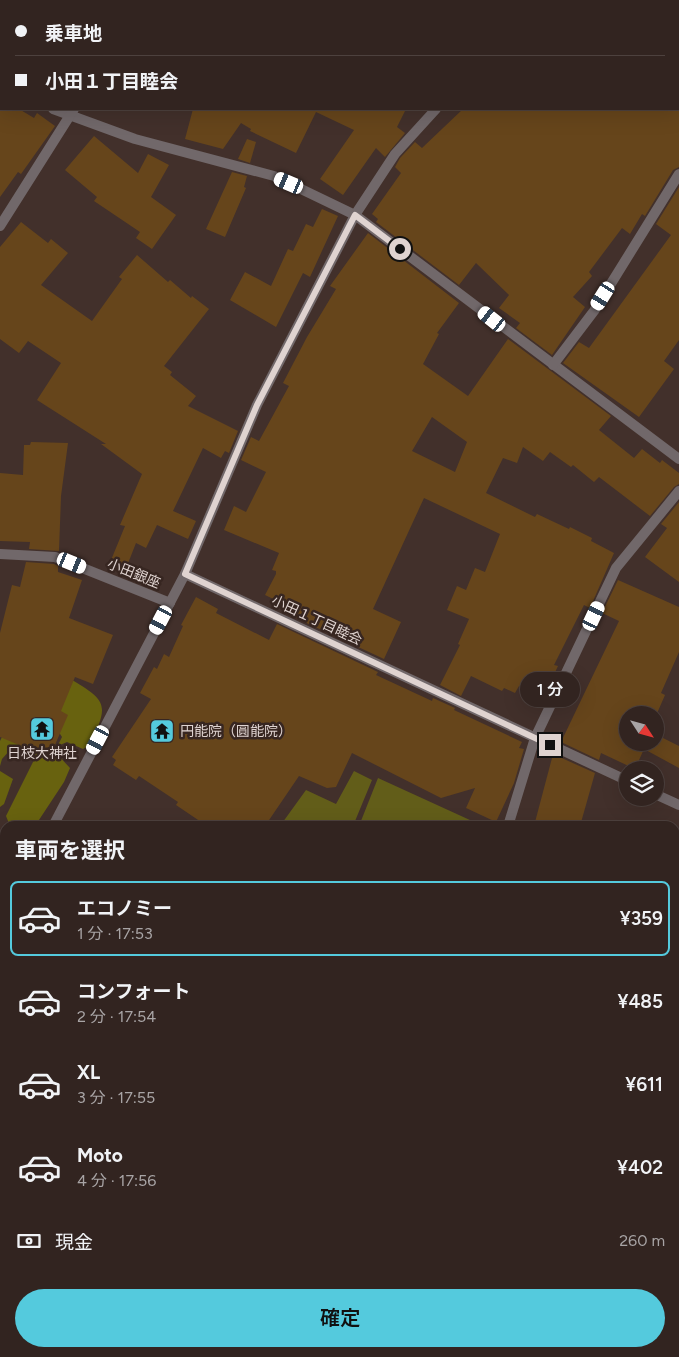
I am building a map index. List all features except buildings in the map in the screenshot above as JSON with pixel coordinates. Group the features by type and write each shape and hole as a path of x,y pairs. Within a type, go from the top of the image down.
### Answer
{"street":[{"path":"58,110 72,113 135,139 274,176 355,215 679,459"},
{"path":"56,821 185,574 257,405 355,215 396,154 435,110"},
{"path":"0,226 72,113"},
{"path":"553,365 594,311 679,174"},
{"path":"510,821 535,738 616,568 679,491"},
{"name":"小田銀座","path":"0,554 55,557 170,603"},
{"name":"小田１丁目睦会","path":"185,574 619,777"},
{"path":"664,798 679,805"}],"shaded area":[{"path":"72,680 93,694 102,706 100,722 90,745 83,749 67,742 60,745 56,753 70,768 64,782 38,821 8,821 6,816 34,760 31,753 10,750 2,759 0,766 0,741 10,721","holes":["53,723 62,737 55,751 48,756 34,753 25,741"]},
{"path":"0,771 13,779 4,804 0,807"},
{"path":"354,771 372,780 355,821 284,821 306,790 336,804"},
{"path":"378,778 472,821 361,821"}],"place":[{"name":"日枝大神社","path":"42,729"},
{"name":"円能院（圓能院）","path":"162,731"}],"route":[{"path":"400,249 355,215 298,320 257,405 185,574 550,745"}]}
